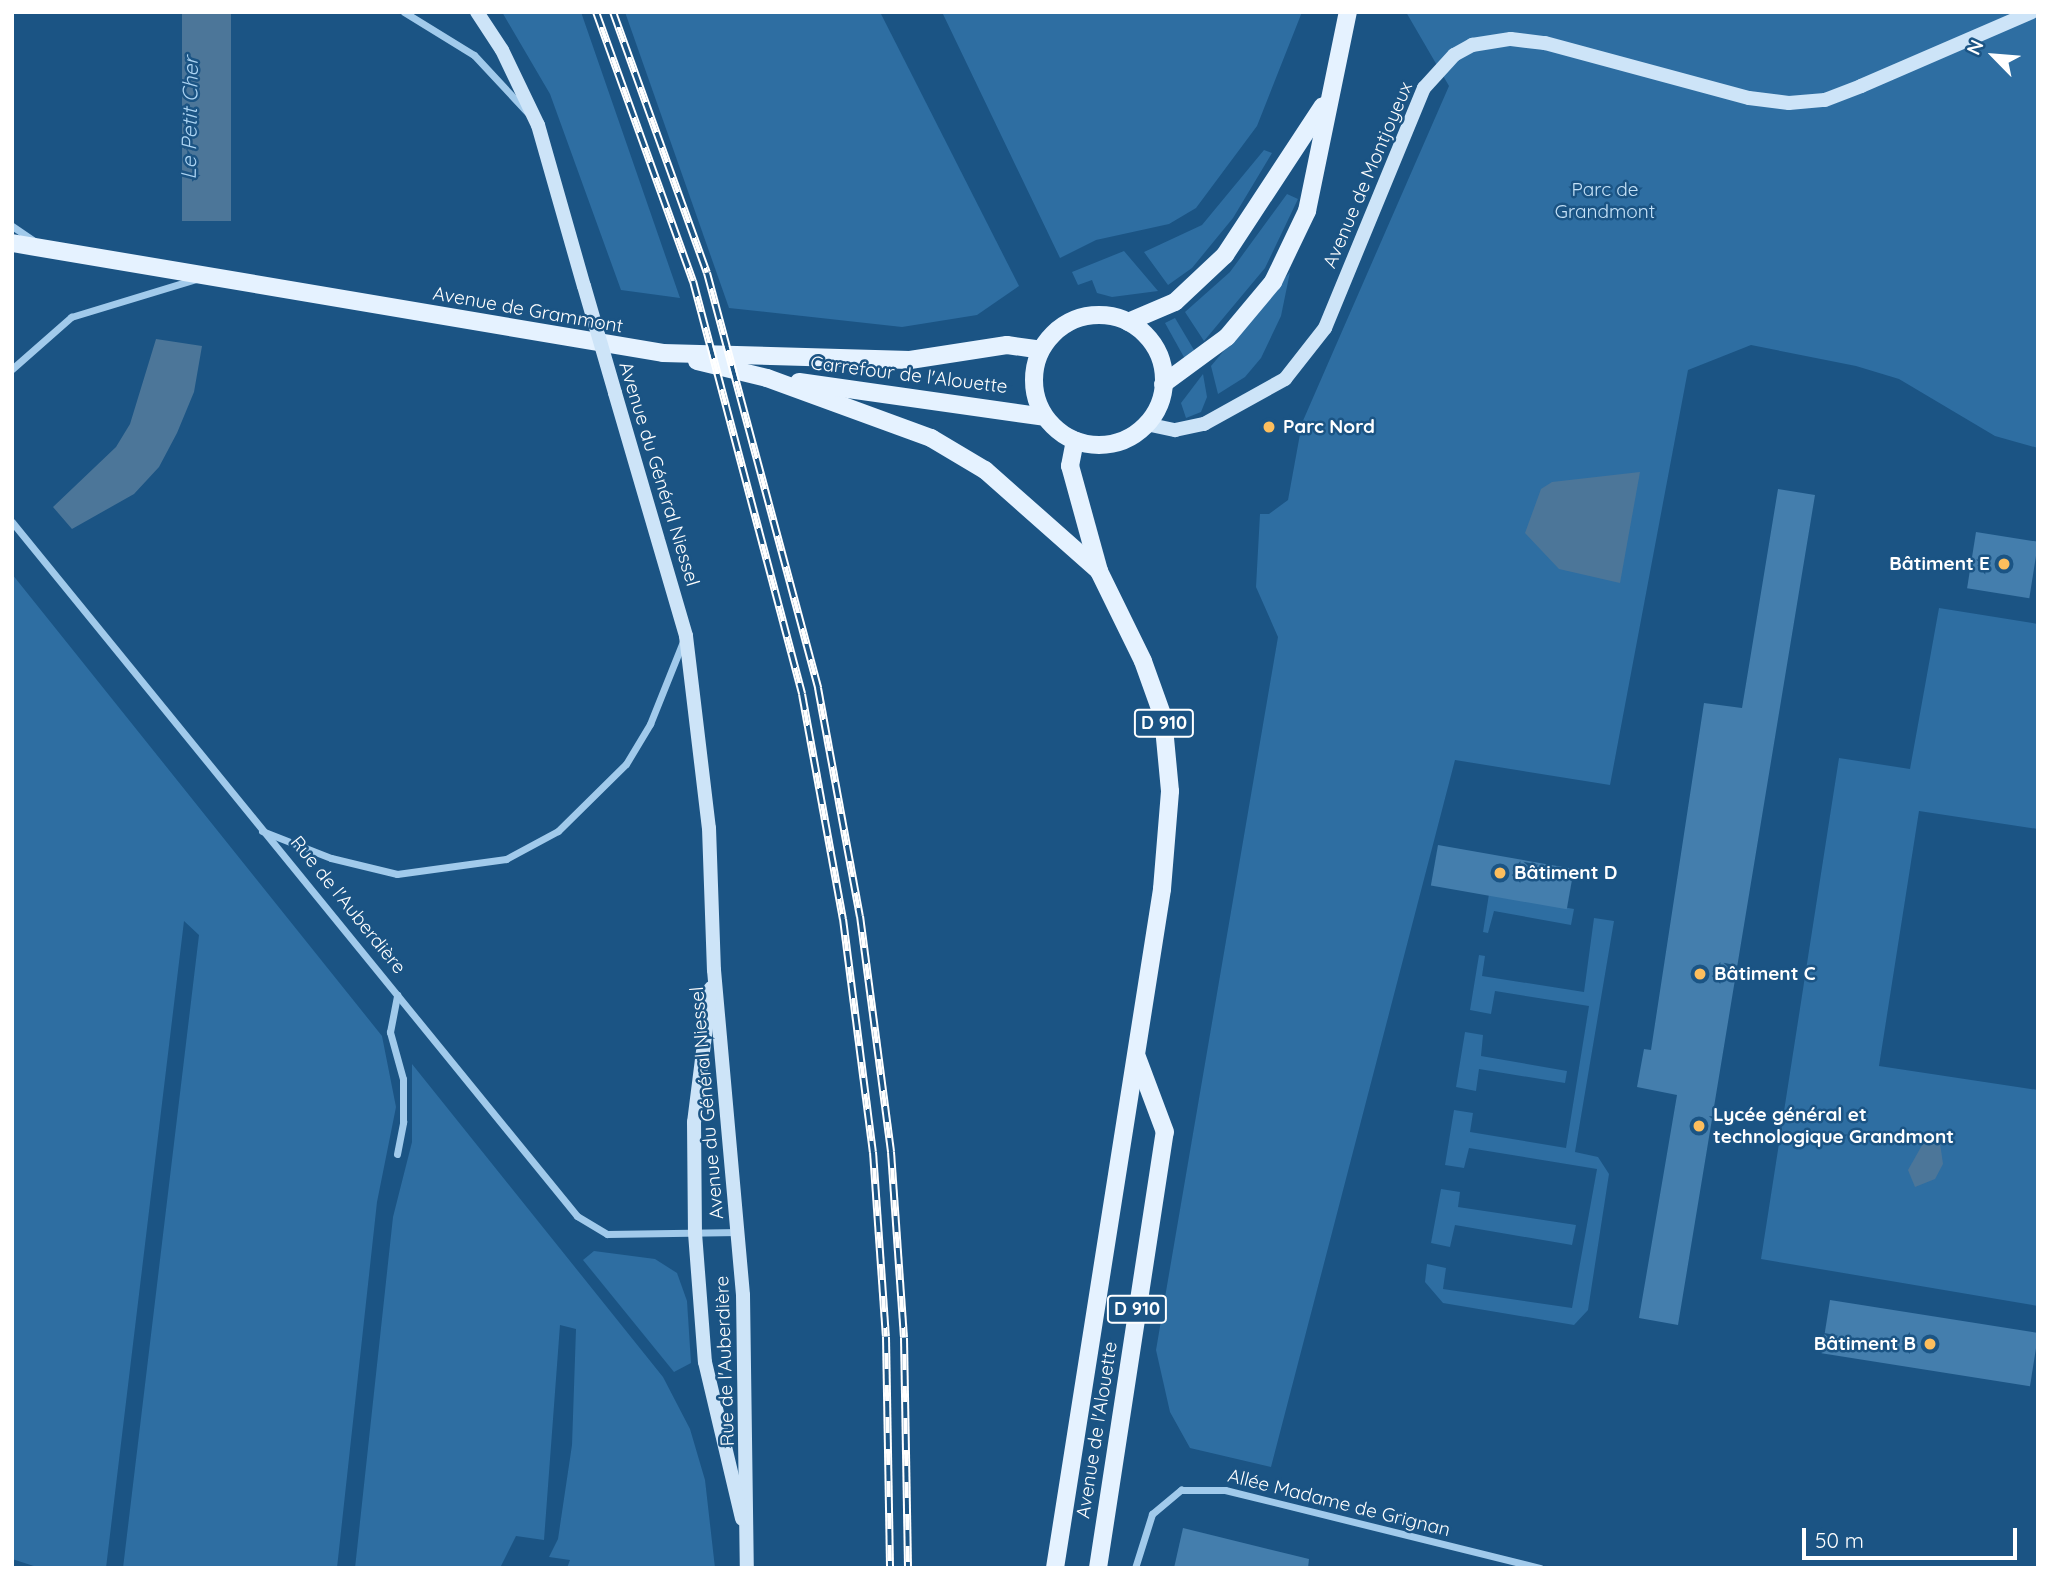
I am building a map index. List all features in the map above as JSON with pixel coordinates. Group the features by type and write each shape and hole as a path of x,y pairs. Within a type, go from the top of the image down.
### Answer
{"main road":[{"path":"1075,440 1117,442 1146,424 1163,384 1227,337 1273,282 1307,211 1327,100 1348,12"},
{"path":"1128,322 1175,302 1225,255 1327,100"},
{"name":"Avenue de Grammont","path":"12,243 663,353 909,360 1007,345 1041,349"},
{"path":"1041,349 1074,320 1096,315 1128,322 1158,353 1163,384"},
{"name":"Carrefour de l'Alouette","path":"1041,349 1035,391 1045,417"},
{"name":"Carrefour de l'Alouette","path":"663,353 767,378 1045,417 1075,440"},
{"name":"Carrefour de l'Alouette","path":"767,378 942,444 1014,493 1099,571"},
{"name":"D 910","path":"1075,440 1070,466 1099,571"},
{"name":"Avenue de l'Alouette","path":"1055,1568 1136,1054 1170,791 1163,717 1143,661 1099,571"},
{"name":"Avenue de l'Alouette","path":"1098,1568 1166,1132 1136,1054"}],"street":[{"path":"404,12 474,55 538,125"},
{"name":"Avenue du Général Niessel","path":"477,12 502,50 538,125 685,636 709,828 713,970 738,1232"},
{"name":"Avenue de Montjoyeux","path":"1146,424 1175,430 1204,424 1285,379 1325,328 1424,88 1454,55 1472,45 1511,39 1545,43 1749,98 1789,103 1837,96 2032,12"},
{"path":"12,226 47,249"},
{"path":"12,369 71,317 205,276"},
{"name":"Rue de l'Auberdière","path":"12,522 397,995 528,1162 589,1227 607,1234 738,1232 747,1568"},
{"path":"262,831 397,874 506,859 558,831 626,764 650,724 685,636"},
{"name":"Avenue du Général Niessel","path":"695,1233 694,1122 713,970"},
{"path":"397,995 390,1032 403,1079 397,1154"},
{"name":"Rue de l'Auberdière","path":"695,1233 709,1387 747,1533"},
{"name":"Allée Madame de Grignan","path":"1135,1568 1152,1514 1181,1490 1212,1490 1540,1568"}],"green space":[{"path":"502,12 581,12 680,298 621,290 550,94"},
{"path":"625,12 880,12 1019,286 977,315 902,327 729,308"},
{"path":"942,12 1302,12 1257,126 1196,208 1169,224 1096,240 1060,258"},
{"name":"Parc de Grandmont","path":"1406,12 2038,12 2038,448 1995,436 1899,379 1856,366 1751,345 1688,370 1610,785 1455,760 1271,1467 1190,1448 1170,1412 1156,1350 1278,637 1256,587 1260,514 1269,514 1288,500 1302,423 1449,86"},
{"path":"1264,150 1272,153 1233,218 1192,268 1168,285 1144,252 1202,225"},
{"path":"1287,194 1298,199 1265,268 1204,341 1185,312 1230,272"},
{"path":"1124,251 1158,291 1112,297 1097,293 1092,280 1078,285 1072,272"},
{"path":"1290,272 1281,316 1261,358 1245,377 1218,394 1211,366"},
{"path":"1175,318 1194,350 1185,359 1165,323"},
{"path":"1203,374 1207,397 1201,412 1186,418 1181,403"},
{"path":"12,574 382,1036 396,1107 377,1202 337,1568 123,1568 199,935 184,921 106,1568 40,1568 12,1559"},
{"path":"1939,608 2038,624 2038,829 1919,811 1879,1066 2038,1090 2038,1306 1761,1259 1839,758 1910,769"},
{"path":"1489,894 1574,909 1571,925 1494,911 1488,933 1483,932"},
{"path":"1594,918 1614,921 1575,1152 1598,1157 1609,1174 1588,1310 1574,1325 1443,1303 1425,1282 1427,1264 1446,1268 1443,1289 1572,1308 1597,1169 1469,1148 1464,1168 1445,1165 1454,1110 1473,1113 1470,1132 1566,1148 1589,1006 1495,991 1491,1014 1470,1010 1479,955 1485,956 1482,976 1584,992"},
{"path":"1465,1032 1483,1035 1481,1056 1567,1071 1565,1083 1479,1069 1476,1091 1456,1087"},
{"path":"412,1064 663,1377 690,1429 705,1480 715,1568 567,1568 570,1560 549,1557 558,1539 572,1445 576,1329 560,1325 544,1540 516,1536 500,1568 355,1568 393,1217 412,1142"},
{"path":"1441,1189 1460,1192 1458,1207 1576,1225 1572,1245 1455,1225 1450,1247 1431,1243"},
{"path":"594,1251 655,1259 677,1273 687,1301 691,1363 674,1372 583,1260"}],"water":[{"name":"Le Petit Cher","path":"182,12 231,12 231,221 182,221"},
{"path":"156,339 202,346 194,392 177,433 159,467 134,494 72,529 53,507 116,447 130,424"},
{"path":"1640,472 1620,583 1559,569 1525,533 1541,489 1552,482"},
{"path":"1925,1140 1940,1143 1943,1164 1935,1179 1915,1187 1908,1170"}],"building":[{"name":"Bâtiment C","path":"1778,489 1815,495 1678,1325 1639,1318 1677,1095 1637,1087 1644,1049 1651,1050 1704,703 1742,708"},
{"name":"Bâtiment E","path":"1976,532 2038,542 2029,598 1967,588"},
{"name":"Bâtiment D","path":"1438,845 1574,869 1567,909 1431,885"},
{"name":"Bâtiment B","path":"1830,1300 2038,1333 2030,1386 1822,1353"},
{"path":"1183,1528 1309,1559 1308,1568 1174,1568"}],"railway":[{"path":"596,12 693,281 802,694 843,919 873,1152 886,1337 890,1568"},
{"path":"613,12 707,273 818,688 860,916 891,1152 904,1338 908,1568"}],"place":[{"name":"Parc Nord","path":"1269,427"},
{"name":"Bâtiment E","path":"2004,564"},
{"name":"Bâtiment D","path":"1500,873"},
{"name":"Bâtiment C","path":"1700,974"},
{"name":"Lycée général et technologique Grandmont","path":"1699,1126"},
{"name":"Bâtiment B","path":"1930,1344"}]}
